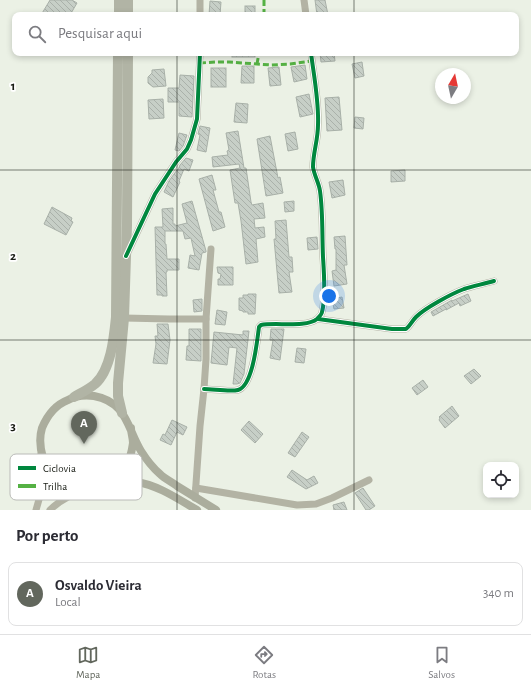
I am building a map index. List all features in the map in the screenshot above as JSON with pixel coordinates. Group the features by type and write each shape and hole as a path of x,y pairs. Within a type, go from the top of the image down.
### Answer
{"highway":[{"path":"118,12 119,0"},
{"path":"128,0 128,12"},
{"path":"74,397 95,384 102,376 106,368 115,328 118,56"},
{"path":"122,412 118,396 118,383 124,318 126,256 128,56"}],"main road":[{"path":"41,452 40,440 44,422 50,412 57,406 74,397 89,396 108,400 122,412 131,428 140,451 151,465 161,475 216,510"},
{"path":"131,428 133,443 131,454"},
{"path":"142,483 147,484 174,497 196,510"}],"street":[{"path":"200,0 200,12"},
{"path":"304,0 306,12"},
{"path":"126,256 155,194 176,162 187,149 191,140 197,119 200,56"},
{"path":"311,56 318,102 317,142 313,159 314,170 320,193 324,275 324,301 322,313 318,319"},
{"path":"195,498 204,389 206,319 211,249"},
{"path":"204,389 234,391 242,388 247,381 253,366 259,327 261,325 293,324 311,322 318,319 392,329 406,329 415,318 425,310 454,293 463,289 494,281"},
{"path":"124,318 206,319"},
{"path":"196,488 297,505 316,504 369,480"},
{"path":"36,510 39,500"},
{"path":"50,510 62,500"}],"building":[{"path":"50,0 72,0 77,3 72,12 43,12"},
{"path":"315,0 325,0 327,12 317,12"},
{"path":"210,1 221,2 220,12 209,12"},
{"path":"245,6 255,6 255,12 245,12"},
{"path":"232,56 255,56 255,57"},
{"path":"320,56 334,56 335,61 321,62"},
{"path":"362,62 364,76 355,78 352,64"},
{"path":"305,65 307,79 294,82 291,67"},
{"path":"242,66 254,66 254,83 241,83"},
{"path":"279,67 281,85 270,86 268,68"},
{"path":"211,68 226,68 226,87 211,87"},
{"path":"164,69 166,86 153,87 148,83 148,77 152,73 152,70"},
{"path":"180,75 194,76 192,117 179,116 179,102 168,102 168,88 179,88"},
{"path":"309,94 313,114 300,117 296,97"},
{"path":"339,97 342,130 327,131 325,98"},
{"path":"163,99 164,118 149,119 148,100"},
{"path":"236,103 248,104 247,123 234,122"},
{"path":"355,117 364,118 363,129 354,128"},
{"path":"200,126 210,128 206,152 197,150"},
{"path":"238,131 244,168 246,168 251,202 252,205 263,203 265,218 254,219 255,228 264,227 265,237 256,239 258,262 246,264 238,203 235,203 230,170 240,168 239,164 213,167 212,157 228,155 227,151 229,150 226,133"},
{"path":"295,132 298,149 288,151 285,134"},
{"path":"179,133 187,135 183,146 179,151 175,150"},
{"path":"270,136 278,178 280,177 283,193 266,196 257,139"},
{"path":"186,158 193,160 189,171 184,169 173,197 164,192 169,181"},
{"path":"405,170 405,181 391,182 391,171"},
{"path":"212,175 216,190 213,190 225,227 213,231 199,179"},
{"path":"343,180 345,195 332,198 329,182"},
{"path":"192,201 206,252 202,253 199,270 188,268 190,255 195,256 191,238 185,239 183,231 165,231 167,259 179,259 179,270 167,270 167,296 157,295 155,227 163,227 162,209 173,208 173,224 175,224 175,226 187,223 182,204"},
{"path":"294,201 294,211 285,212 284,202"},
{"path":"52,207 72,218 71,221 73,222 66,235 44,224"},
{"path":"286,220 289,257 292,257 293,272 289,272 292,292 279,293 274,239 276,239 275,221"},
{"path":"345,236 347,265 344,265 347,284 334,286 332,271 336,270 336,249 334,237"},
{"path":"317,237 318,249 308,250 307,238"},
{"path":"217,267 233,267 233,285 218,285 218,279 220,279 221,274 218,273"},
{"path":"256,294 255,314 248,314 248,312 239,310 239,298 243,298 243,295"},
{"path":"468,294 471,301 460,306 459,303 433,316 431,312 452,300"},
{"path":"342,297 344,308 334,309 332,299"},
{"path":"202,299 202,311 194,312 193,300"},
{"path":"217,310 227,312 225,325 215,324"},
{"path":"157,324 168,324 170,340 167,364 153,363 156,344 155,336 158,336"},
{"path":"189,329 201,329 201,361 186,360 187,346 189,346"},
{"path":"271,329 284,329 280,360 270,358 273,340 270,340"},
{"path":"243,331 249,331 244,374 240,383 233,384 237,348 229,347 227,365 211,363 214,332 243,335"},
{"path":"297,348 306,349 304,363 295,362"},
{"path":"474,369 481,376 471,384 464,376"},
{"path":"423,380 428,387 417,395 412,388"},
{"path":"452,406 459,416 445,428 439,420 439,417"},
{"path":"172,420 187,427 183,435 177,432 171,445 160,440 163,434 165,435"},
{"path":"249,421 263,434 255,443 241,430"},
{"path":"302,432 309,437 295,457 288,453"},
{"path":"292,470 307,480 314,476 318,483 306,489 287,477"},
{"path":"363,488 375,506 369,510 366,510 355,493"},
{"path":"344,502 347,510 334,510 333,505"}],"marked path":[{"path":"264,0 264,12"},
{"path":"257,64 258,56"},
{"path":"200,63 229,62 271,65 312,61"}],"cycle path":[{"path":"126,256 155,194 176,162 187,149 191,140 197,119 200,56"},
{"path":"204,389 235,391 243,387 251,372 259,327 261,325 312,322 322,313 324,299 322,207 319,188 313,167 318,131 318,107 311,56"},
{"path":"318,319 392,329 406,329 420,313 445,298 464,289 494,281"}],"place":[{"name":"Osvaldo Vieira","path":"84,444"}]}
